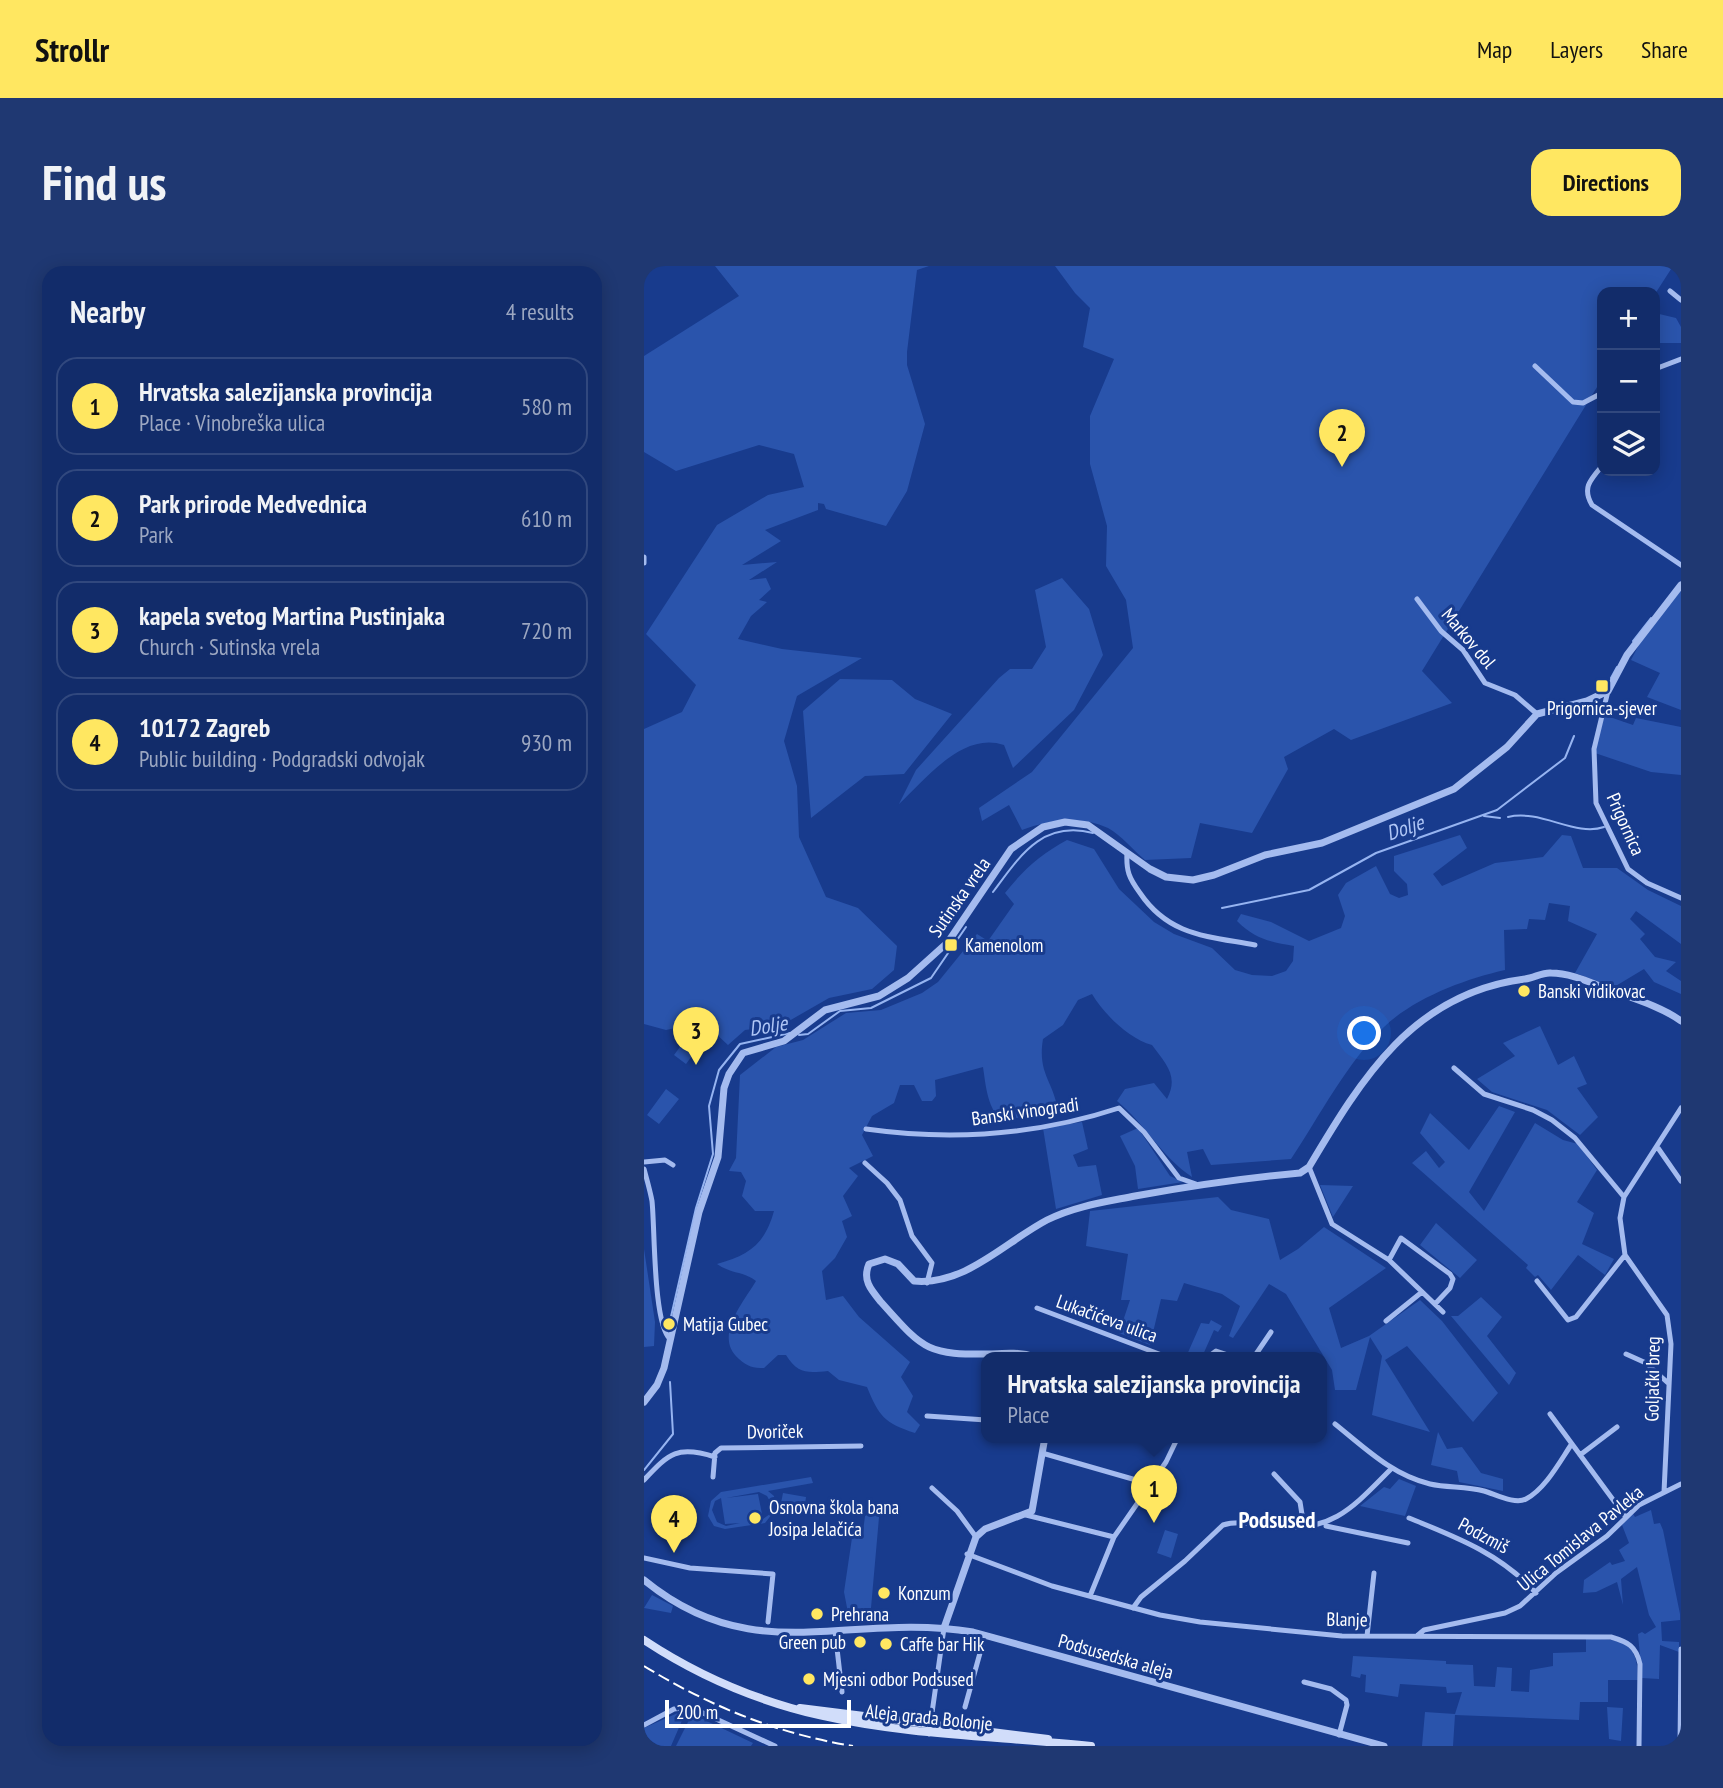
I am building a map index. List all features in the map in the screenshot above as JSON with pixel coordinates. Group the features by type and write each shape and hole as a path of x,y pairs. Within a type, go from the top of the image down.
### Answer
{"main road":[{"name":"Aleja grada Bolonje","path":"644,1640 697,1672 787,1707 829,1720 929,1734 1091,1746"},
{"name":"Aleja grada Bolonje","path":"787,1707 930,1723 1070,1744"}],"street":[{"path":"1670,291 1681,300"},
{"path":"1660,367 1681,359"},
{"path":"1535,366 1573,402 1583,404 1597,396"},
{"path":"1597,472 1588,483 1586,494 1592,505 1681,565"},
{"path":"1538,714 1587,701 1608,691 1627,655 1681,585"},
{"name":"Markov dol","path":"1418,599 1441,631 1463,650 1485,683 1516,695 1538,714"},
{"name":"Prigornica","path":"1608,691 1594,749 1596,803 1628,869 1647,883 1681,898"},
{"name":"Sutinska vrela","path":"644,1402 658,1382 699,1212 719,1157 726,1081 743,1053 790,1038 825,1010 886,992 933,958 959,927 1011,849 1035,831 1058,823 1079,823 1095,828 1127,853 1166,877 1193,880 1214,875 1265,855 1322,843 1454,789 1507,747 1538,714"},
{"path":"1127,853 1128,876 1162,920 1183,929 1255,946"},
{"path":"981,1354 947,1354 930,1350 914,1339 868,1285 866,1270 877,1259 885,1259 898,1265 914,1281 927,1283 957,1275 1048,1220 1081,1206 1196,1184 1300,1173 1309,1167 1359,1085 1412,1027 1446,1005 1496,983 1549,972 1565,975 1638,1001 1681,1021"},
{"path":"1454,1068 1484,1094 1532,1110 1552,1120 1575,1138 1625,1197"},
{"name":"Banski vinogradi","path":"866,1129 928,1137 978,1136 1074,1123 1119,1108 1144,1132 1179,1178 1196,1184"},
{"name":"Goljački breg","path":"1664,1492 1671,1344 1667,1315 1625,1255 1620,1218 1625,1197 1681,1108"},
{"path":"1658,1148 1681,1181"},
{"path":"644,1161 665,1160 673,1165"},
{"path":"865,1163 887,1183 900,1200 912,1236 932,1263 927,1283"},
{"path":"1309,1167 1332,1224 1389,1260 1443,1312"},
{"path":"644,1169 652,1200 659,1304 664,1330 670,1339"},
{"path":"1389,1260 1401,1238 1450,1275 1453,1279 1450,1288 1435,1304"},
{"path":"1537,1281 1568,1320 1576,1317 1625,1255"},
{"path":"1386,1321 1422,1292"},
{"name":"Lukačićeva ulica","path":"1037,1308 1154,1352"},
{"path":"1257,1352 1271,1332"},
{"path":"1626,1354 1646,1363 1668,1383"},
{"path":"1550,1414 1625,1516"},
{"path":"927,1416 981,1420"},
{"path":"1335,1424 1391,1469 1427,1483 1480,1489 1517,1501 1525,1500 1546,1480 1571,1446"},
{"path":"1580,1455 1617,1427"},
{"path":"929,1734 944,1628 967,1554 976,1537 985,1529 1026,1515 1034,1505 1044,1443"},
{"path":"1090,1596 1114,1537 1166,1462 1175,1443"},
{"name":"Dvoriček","path":"715,1457 721,1448 861,1446"},
{"path":"644,1480 660,1462 676,1452 696,1451 715,1457 713,1477"},
{"path":"1042,1453 1150,1484"},
{"path":"1133,1608 1141,1597 1180,1566 1223,1525 1323,1525 1337,1519 1357,1503 1391,1469"},
{"path":"1274,1474 1300,1502 1304,1527"},
{"name":"Ulica Tomislava Pavleka","path":"1418,1636 1424,1630 1505,1613 1520,1606 1556,1573 1607,1535 1625,1516 1681,1484"},
{"path":"932,1488 957,1511 976,1537"},
{"path":"1026,1515 1114,1537"},
{"name":"Podzmiš","path":"1409,1518 1486,1551 1520,1575 1536,1592"},
{"path":"1323,1525 1408,1544"},
{"name":"Blanje","path":"967,1554 1025,1577 1090,1596 1200,1622 1323,1636 1611,1637 1626,1641 1638,1653 1640,1664 1639,1746"},
{"path":"644,1558 690,1568 773,1574 768,1622"},
{"path":"1367,1636 1374,1573"},
{"name":"Podsusedska aleja","path":"644,1580 679,1606 722,1623 789,1635 910,1625 985,1635 1384,1746"},
{"path":"835,1632 842,1692"},
{"path":"965,1707 985,1635"},
{"path":"1680,1746 1681,1649"},
{"path":"1304,1682 1331,1689 1346,1700 1339,1735"},
{"path":"644,1725 674,1709 690,1707 775,1746"}],"shaded area":[{"path":"715,266 929,266 917,270 907,352 907,365 925,424 907,491 886,526 826,509 824,504 818,503 818,510 765,530 781,541 742,565 777,562 749,580 766,578 771,589 759,600 767,602 751,616 738,639 782,649 862,658 797,696 784,741 797,786 799,837 826,897 858,908 897,946 894,970 872,989 829,998 782,1025 745,1030 728,1045 703,1022 666,1030 644,1024 644,729 682,712 696,685 646,634 717,525 768,495 804,487 794,454 759,445 676,471 644,452 644,356 739,296"},
{"path":"1055,266 1673,266 1660,287 1597,287 1597,387 1422,671 1452,703 1351,740 1334,729 1284,757 1288,769 1252,833 1200,823 1191,858 1145,860 1118,835 1098,824 1065,820 1022,830 1009,805 982,821 979,808 1032,772 1133,648 1126,600 1106,566 1107,526 1090,464 1090,416 1114,359 1083,347 1090,308"},
{"path":"1660,314 1676,318 1681,327 1681,343 1660,343"},
{"path":"1062,578 1089,609 1103,655 1074,710 1013,768 1004,745 989,742 974,745 960,751 934,770 899,804 916,770 999,678 1010,669 1032,669 1046,647 1035,590"},
{"path":"1681,590 1681,710 1647,697 1660,673 1631,660 1642,639"},
{"path":"840,679 892,680 915,699 952,714 904,774 865,776 811,818 803,711"},
{"path":"1604,715 1633,725 1636,718 1681,727 1681,775 1651,772 1595,753"},
{"path":"1460,835 1467,848 1433,874 1442,886 1495,863 1543,857 1562,835 1571,836 1583,868 1617,868 1648,890 1681,906 1681,944 1636,911 1630,919 1645,934 1640,939 1655,957 1676,962 1666,971 1681,981 1681,994 1654,982 1644,969 1614,987 1575,973 1597,934 1568,921 1570,906 1549,903 1545,920 1529,919 1527,929 1504,930 1505,970 1441,991 1410,1007 1384,1027 1346,1073 1291,1159 1211,1165 1203,1149 1187,1152 1192,1177 1172,1160 1117,1101 1125,1089 1154,1083 1167,1099 1172,1084 1166,1064 1152,1045 1118,1025 1092,994 1078,1000 1063,1025 1043,1039 1042,1061 1058,1113 1000,1120 990,1101 983,1067 935,1080 936,1096 932,1101 922,1101 914,1085 900,1085 894,1103 872,1116 862,1135 873,1156 849,1168 858,1176 843,1196 852,1216 842,1221 847,1237 835,1258 822,1271 826,1300 843,1296 859,1317 910,1362 901,1377 913,1396 907,1412 920,1425 915,1433 889,1422 879,1412 867,1387 839,1380 828,1371 804,1371 795,1366 786,1355 778,1355 764,1368 757,1368 745,1364 732,1350 729,1341 733,1320 756,1281 717,1264 738,1257 754,1247 766,1232 774,1211 755,1211 742,1196 746,1181 741,1172 729,1171 736,1158 740,1075 776,1047 803,1040 846,1013 881,1010 922,993 938,982 977,934 988,941 1014,904 1005,893 1026,870 1049,851 1067,840 1094,849 1119,889 1154,922 1174,934 1212,948 1235,970 1252,975 1272,976 1286,971 1293,961 1294,946 1270,941 1250,932 1237,921 1241,914 1271,922 1309,941 1341,928 1345,916 1338,895 1346,883 1376,866 1390,894 1399,898 1408,895 1407,884 1394,871 1394,856"},
{"path":"1540,1026 1558,1065 1574,1056 1587,1084 1577,1088 1598,1117 1580,1135 1547,1110 1492,1092 1477,1079 1515,1056 1503,1043"},
{"path":"691,1032 703,1041 686,1064 674,1055"},
{"path":"666,1089 679,1099 659,1124 647,1115"},
{"path":"1499,1106 1515,1112 1469,1192 1484,1211 1535,1123 1563,1140 1578,1144 1597,1170 1577,1202 1594,1213 1582,1244 1614,1259 1605,1275 1578,1255 1551,1290 1538,1275 1535,1277 1526,1268 1528,1265 1412,1163 1426,1151 1439,1168 1445,1162 1420,1133 1430,1113 1469,1150"},
{"path":"1082,1122 1088,1149 1073,1155 1078,1167 1096,1165 1102,1195 1056,1209 1043,1128"},
{"path":"1138,1128 1170,1176 1183,1182 1138,1189 1135,1166 1120,1136"},
{"path":"1320,1185 1353,1186 1333,1217"},
{"path":"1218,1197 1231,1210 1269,1219 1280,1260 1324,1227 1386,1268 1329,1308 1341,1348 1369,1336 1420,1300 1442,1321 1498,1393 1473,1422 1407,1346 1385,1360 1430,1432 1372,1415 1382,1356 1370,1337 1356,1390 1335,1390 1327,1352 1321,1352 1286,1294 1269,1284 1233,1338 1229,1336 1240,1306 1222,1294 1184,1283 1177,1301 1161,1299 1150,1345 1119,1333 1130,1300 1121,1300 1128,1254 1086,1246 1090,1211"},
{"path":"1436,1223 1477,1260 1460,1278 1420,1245"},
{"path":"644,1249 655,1322 654,1346 644,1347"},
{"path":"1481,1297 1502,1317 1487,1336 1516,1373 1509,1385 1451,1316 1458,1316"},
{"path":"1211,1320 1222,1326 1218,1332 1214,1330 1204,1352 1188,1352 1201,1323 1209,1324"},
{"path":"1438,1432 1447,1449 1462,1447 1481,1473 1503,1479 1503,1491 1459,1482 1457,1471 1431,1465"},
{"path":"811,1477 813,1483 768,1491 774,1496 776,1509 765,1523 725,1529 714,1526 708,1516 711,1501 721,1492","holes":["759,1492 767,1496 772,1505 770,1514 763,1519 758,1494 726,1498","721,1498 725,1524 740,1523 726,1526 717,1522 712,1510 715,1501"]},
{"path":"1399,1479 1416,1486 1405,1516 1360,1506 1384,1487 1390,1489"},
{"path":"783,1493 806,1497 804,1511 780,1508"},
{"path":"880,1506 871,1608 866,1608 865,1614 849,1618 844,1592 853,1531 863,1532 865,1516"},
{"path":"1651,1510 1654,1524 1660,1523 1663,1530 1680,1614 1680,1620 1661,1622 1662,1641 1679,1642 1679,1652 1660,1645 1659,1679 1642,1678 1638,1634 1645,1634 1656,1627 1649,1615 1637,1567 1621,1579 1623,1605 1617,1582 1596,1592 1583,1593 1584,1580 1610,1562 1612,1565 1625,1561 1619,1550 1629,1543 1622,1525 1632,1512 1635,1517"},
{"path":"1165,1530 1178,1534 1171,1558 1157,1553"},
{"path":"652,1595 673,1606 671,1613 644,1608"},
{"path":"1586,1639 1626,1644 1635,1657 1638,1680 1608,1680 1608,1702 1580,1702 1579,1720 1455,1715 1453,1746 1422,1746 1425,1712 1455,1714 1462,1692 1447,1693 1446,1687 1400,1684 1398,1697 1365,1692 1366,1675 1361,1674 1360,1678 1351,1676 1353,1656 1446,1661 1446,1664 1473,1665 1474,1686 1495,1687 1497,1667 1512,1668 1511,1691 1529,1692 1530,1670 1553,1666 1553,1653 1586,1652"},
{"path":"1607,1707 1623,1708 1621,1741 1609,1739"},
{"path":"680,1712 684,1716 671,1746 644,1746 644,1728"},
{"path":"692,1714 753,1743 751,1746 676,1746"}],"waterway":[{"name":"Dolje","path":"1633,641 1651,618"},
{"name":"Dolje","path":"1611,678 1617,667"},
{"name":"Dolje","path":"1222,908 1309,890 1376,853 1497,810 1565,758 1574,736"},
{"path":"1484,816 1500,818"},
{"path":"1508,817 1533,817 1581,829 1604,827"},
{"name":"Dolje","path":"993,892 1023,854 1046,836 1075,830 1093,833"},
{"name":"Dolje","path":"799,1035 808,1034 840,1011 871,1008 931,978 966,927"},
{"name":"Dolje","path":"670,1321 696,1208 713,1154 709,1106 719,1070 740,1044 790,1033"},
{"name":"Dolje","path":"644,1470 673,1434 670,1382"}],"railway":[{"path":"644,1666 719,1706 771,1726 853,1746"}],"place":[{"name":"Park prirode Medvednica","path":"1342,467"},
{"name":"Prigornica-sjever","path":"1602,686"},
{"name":"Kamenolom","path":"951,945"},
{"name":"Banski vidikovac","path":"1524,991"},
{"name":"kapela svetog Martina Pustinjaka","path":"696,1065"},
{"name":"Matija Gubec","path":"669,1324"},
{"name":"Osnovna škola bana Josipa Jelačića","path":"755,1518"},
{"name":"Hrvatska salezijanska provincija","path":"1154,1523"},
{"name":"10172 Zagreb","path":"674,1553"},
{"name":"Konzum","path":"884,1593"},
{"name":"Prehrana","path":"817,1614"},
{"name":"Green pub","path":"860,1642"},
{"name":"Caffe bar Hik","path":"886,1644"},
{"name":"Mjesni odbor Podsused","path":"809,1679"}],"district":[{"name":"Podsused","path":"1277,1520"}]}
